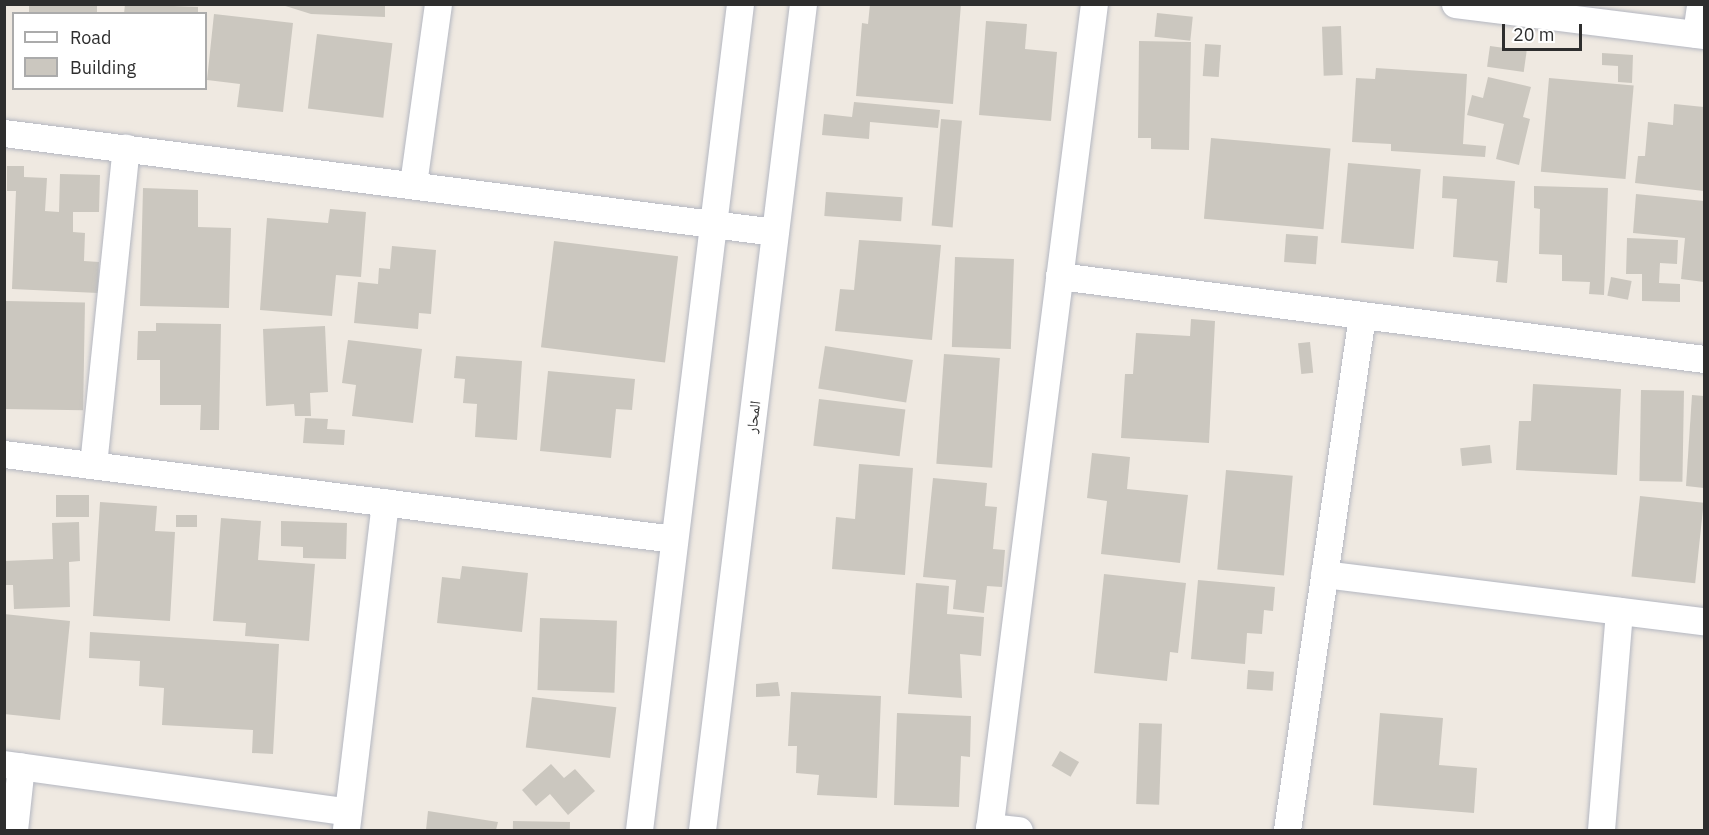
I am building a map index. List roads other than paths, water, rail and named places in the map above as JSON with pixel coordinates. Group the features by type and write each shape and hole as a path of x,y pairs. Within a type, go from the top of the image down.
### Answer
{"street":[{"path":"413,184 438,4"},
{"path":"639,831 741,4"},
{"name":"المحار","path":"702,831 804,4"},
{"path":"1019,831 989,829 1094,4"},
{"path":"1455,4 1700,35 1700,4"},
{"path":"4,133 713,222 776,232"},
{"path":"93,465 126,148"},
{"path":"1059,276 1704,359"},
{"path":"1287,831 1362,315"},
{"path":"4,454 674,539"},
{"path":"14,831 13,765 347,821 385,502"},
{"path":"1324,574 1704,621"},
{"path":"1600,831 1619,611"}]}
